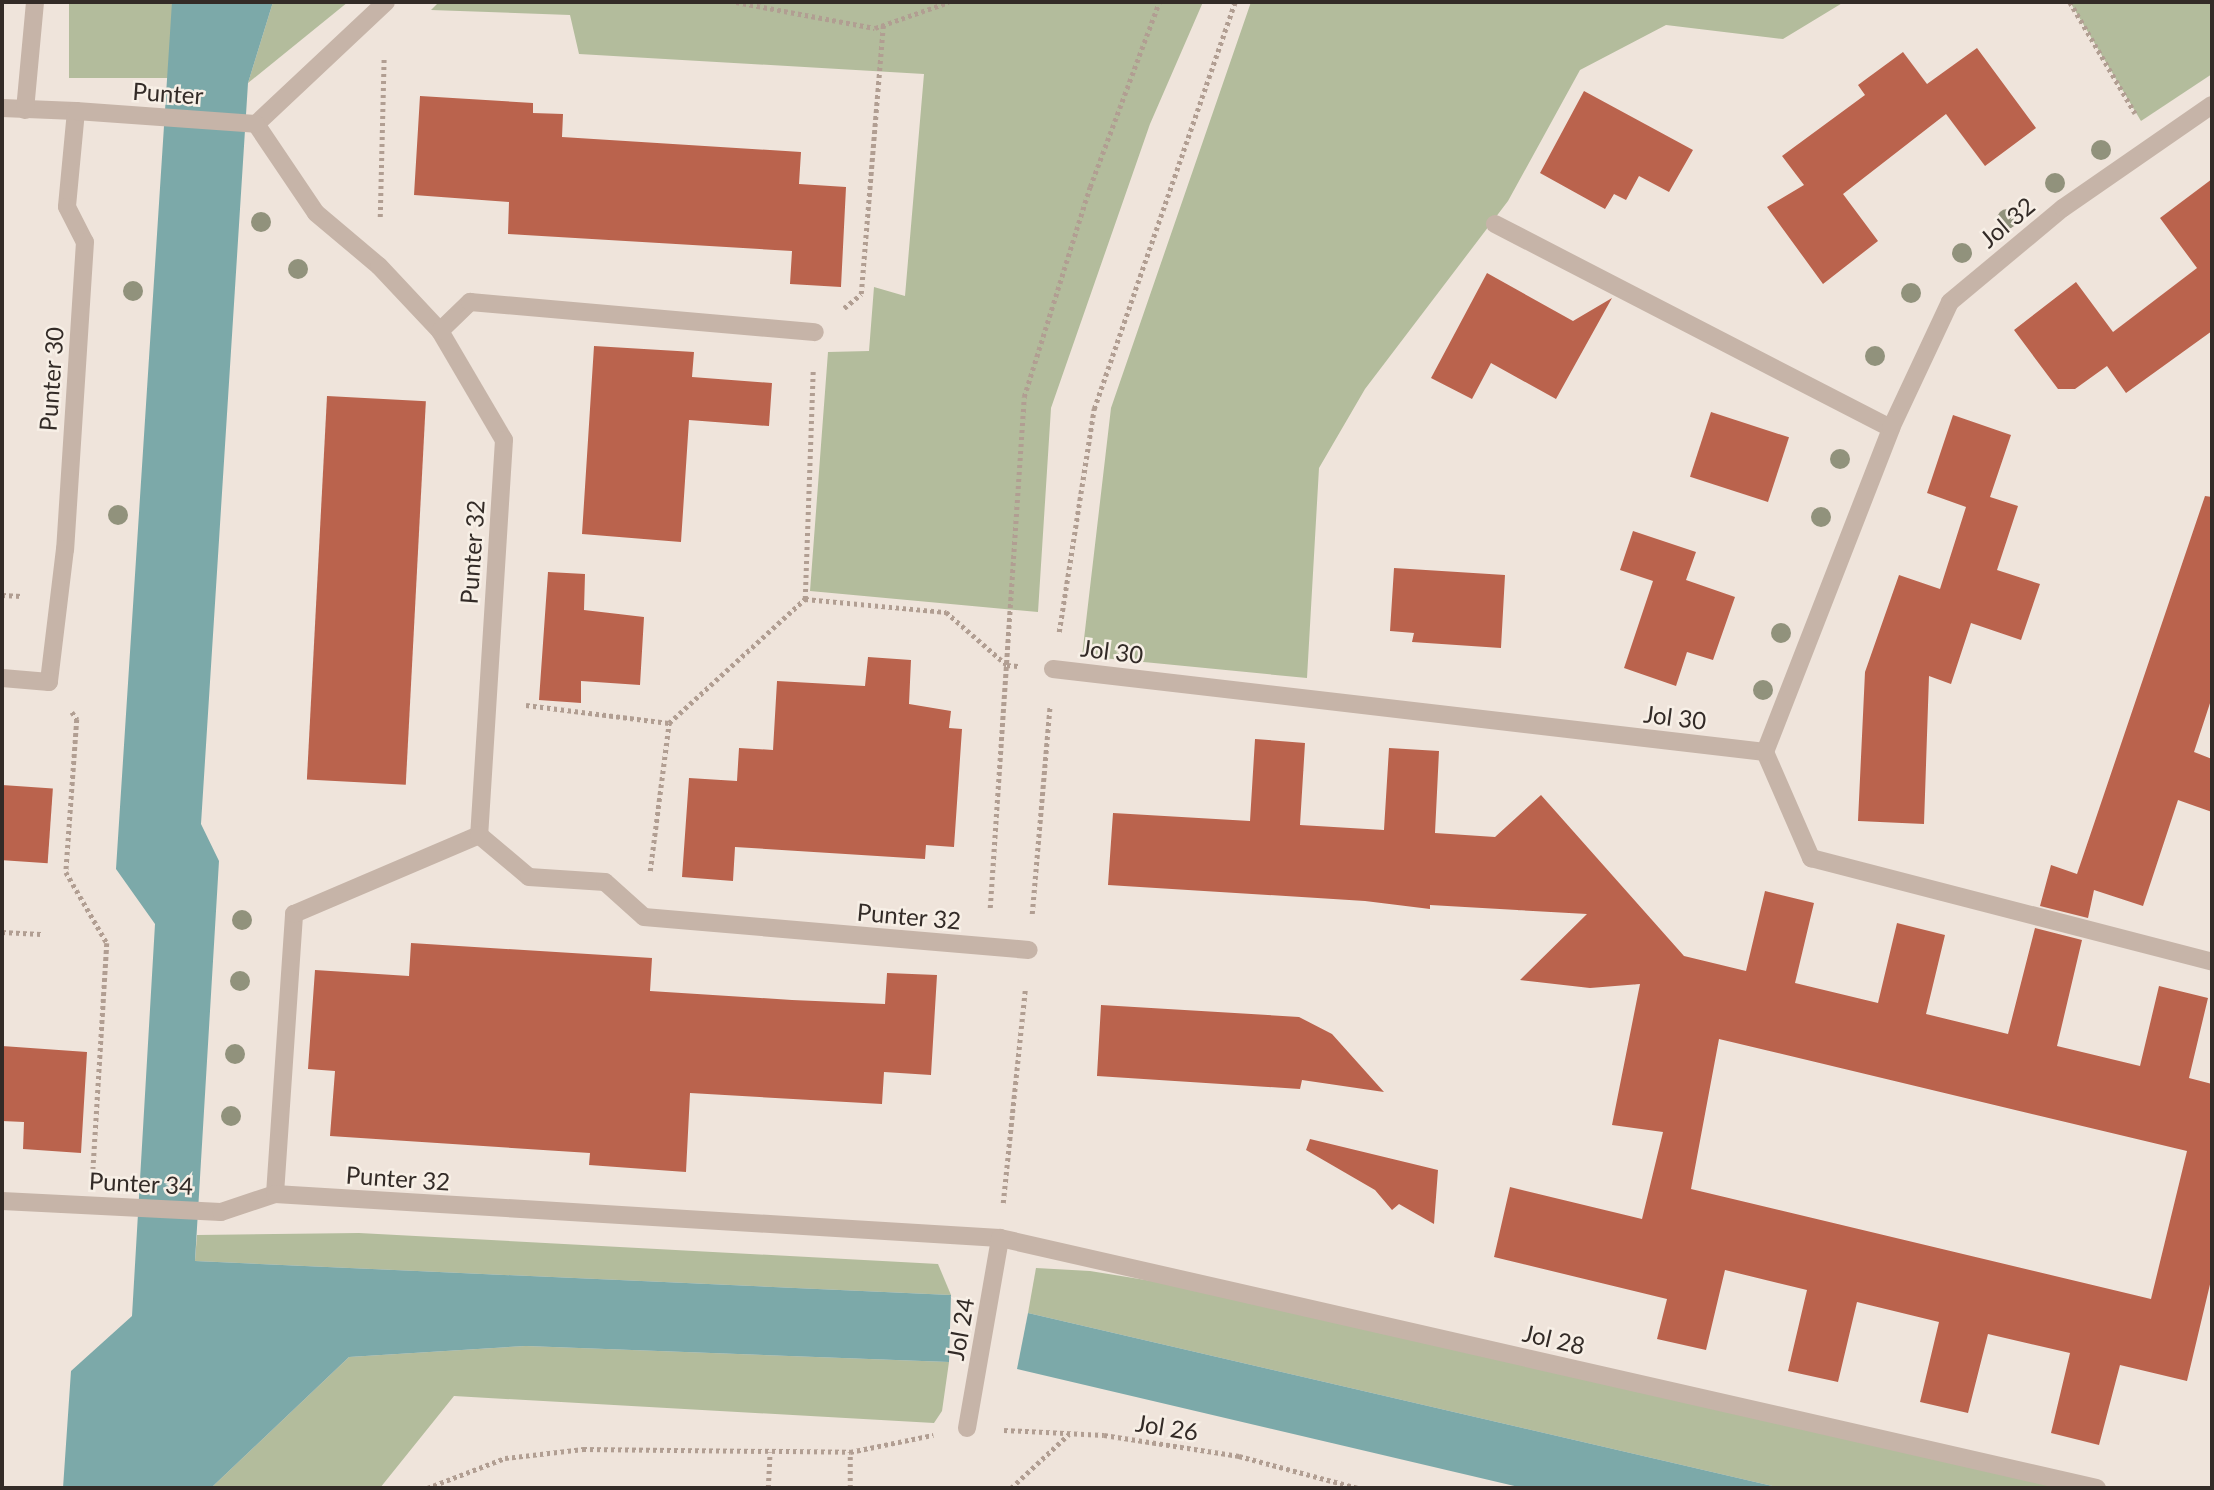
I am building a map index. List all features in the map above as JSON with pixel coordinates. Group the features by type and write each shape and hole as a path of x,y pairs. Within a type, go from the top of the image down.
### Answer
{"street":[{"path":"25,110 35,2"},
{"path":"256,124 386,2"},
{"name":"Jol 32","path":"1765,752 1891,428 1950,302 2063,208 2212,105"},
{"path":"2,108 76,111"},
{"name":"Punter","path":"76,111 256,124"},
{"name":"Punter 30","path":"49,682 65,550 85,242 67,207 76,111"},
{"name":"Punter 32","path":"256,124 316,213 379,266 440,331 504,440 479,835"},
{"path":"1495,224 1891,428"},
{"path":"440,331 470,302 815,332"},
{"name":"Jol 30","path":"1053,668 1765,752"},
{"path":"2,678 49,682"},
{"path":"1765,752 1811,858 2212,962"},
{"path":"275,1194 294,914 479,835 529,877 606,882 644,917"},
{"name":"Punter 32","path":"644,917 1029,950"},
{"name":"Punter 32","path":"275,1194 1000,1238"},
{"name":"Punter 34","path":"2,1201 129,1205 221,1212 275,1194"},
{"name":"Jol 24","path":"967,1428 1000,1238"},
{"name":"Jol 28","path":"1000,1238 2097,1488"}],"path":[{"path":"379,266 386,2"},
{"path":"736,2 875,28 949,2"},
{"path":"988,948 1024,397 1090,187 1159,2"},
{"path":"1000,1238 1029,950 1053,668 1094,409 1235,2"},
{"path":"2070,2 2153,144"},
{"path":"644,917 669,723 805,599 815,332 861,294 883,25"},
{"path":"805,599 946,612 1007,664 1053,668"},
{"path":"49,682 77,719 66,872 107,943 91,1205"},
{"path":"487,701 669,723"},
{"path":"2,932 41,934"},
{"name":"Jol 26","path":"427,1488 505,1458 583,1449 850,1452 967,1428 1070,1433 1239,1456 1357,1488"},
{"path":"1011,1488 1070,1433"},
{"path":"768,1488 770,1452"},
{"path":"850,1452 850,1488"}],"green space":[{"path":"69,2 172,2 172,78 69,78"},
{"path":"273,2 348,2 248,83"},
{"path":"439,2 1203,2 1150,124 1051,408 1038,612 810,591 828,352 869,351 874,287 905,296 924,74 579,54 570,15 431,10"},
{"path":"1251,2 1844,2 1783,39 1666,25 1580,70 1508,201 1365,389 1319,468 1307,678 1082,656 1111,408"},
{"path":"2070,2 2212,2 2212,74 2141,121"},
{"path":"359,1233 938,1264 951,1295 195,1261 197,1235"},
{"path":"1036,1268 1090,1271 1220,1292 2077,1488 1781,1488 1028,1313"},
{"path":"526,1346 949,1362 942,1411 934,1423 454,1396 380,1488 211,1488 349,1357"}],"water":[{"path":"172,2 273,2 248,83 201,824 219,861 195,1261 951,1295 949,1362 526,1346 349,1357 211,1488 63,1488 71,1371 132,1316 155,924 116,869"},
{"path":"1028,1313 1781,1488 1523,1488 1017,1369"}],"building":[{"path":"1977,48 2036,128 1985,166 1946,114 1843,194 1878,241 1823,284 1767,207 1804,185 1782,156 1865,95 1858,85 1903,52 1927,84"},
{"path":"1584,91 1693,150 1669,192 1639,176 1626,200 1614,194 1605,209 1540,173"},
{"path":"420,96 533,103 533,113 563,114 562,137 801,152 799,184 846,187 841,287 790,284 792,251 508,234 509,202 414,195"},
{"path":"2212,179 2212,331 2126,393 2107,366 2075,389 2058,389 2014,330 2076,282 2113,332 2197,268 2160,218"},
{"path":"1487,273 1573,321 1612,298 1556,399 1491,363 1472,399 1431,378"},
{"path":"594,346 694,352 692,377 772,383 769,426 689,420 681,542 582,534"},
{"path":"327,396 426,401 406,785 307,779"},
{"path":"1711,412 1789,437 1768,502 1690,477"},
{"path":"1953,415 2011,435 1990,497 2018,506 1997,570 2040,584 2021,640 1971,623 1951,684 1929,676 1924,824 1858,821 1865,672 1899,575 1940,589 1966,507 1927,493"},
{"path":"2205,496 2212,497 2212,697 2194,752 2212,759 2212,812 2178,800 2143,906 2094,890 2088,918 2040,906 2051,865 2077,874"},
{"path":"1633,531 1696,552 1686,580 1735,597 1713,660 1687,652 1676,686 1624,668 1653,581 1620,570"},
{"path":"1394,568 1505,575 1501,648 1412,642 1414,633 1390,631"},
{"path":"548,572 585,574 584,610 644,617 640,685 581,681 581,703 539,700"},
{"path":"868,657 911,660 909,704 951,711 949,728 962,729 954,847 926,845 925,859 735,847 733,881 682,877 689,778 737,781 739,748 773,750 777,681 865,686"},
{"path":"1255,739 1305,743 1300,825 1384,830 1389,748 1439,751 1435,833 1495,837 1541,795 1684,956 1746,971 1765,891 1814,903 1795,983 1878,1003 1897,923 1945,935 1926,1014 2008,1034 2035,928 2082,940 2057,1046 2140,1066 2159,986 2208,998 2189,1078 2212,1084 2212,1276 2187,1381 2120,1365 2099,1445 2051,1433 2070,1353 1988,1334 1968,1413 1920,1402 1939,1322 1857,1302 1838,1382 1788,1371 1807,1290 1725,1270 1706,1350 1657,1339 1667,1299 1494,1257 1510,1187 1642,1219 1663,1132 1612,1125 1640,984 1590,988 1520,980 1587,914 1430,905 1430,909 1365,901 1108,885 1113,813 1250,821","holes":["1719,1039 2187,1151 2151,1299 1691,1189"]},
{"path":"2,785 53,789 48,863 2,860"},
{"path":"411,943 652,958 650,991 792,1000 885,1004 887,973 937,975 931,1075 884,1072 882,1104 690,1093 686,1172 589,1165 590,1153 330,1136 335,1071 308,1069 315,970 409,976"},
{"path":"1101,1005 1299,1017 1332,1034 1384,1092 1302,1080 1300,1089 1097,1076"},
{"path":"2,1046 87,1052 81,1153 23,1149 24,1122 2,1121"},
{"path":"1310,1139 1438,1170 1434,1224 1399,1204 1392,1210 1375,1190 1306,1150"}]}
